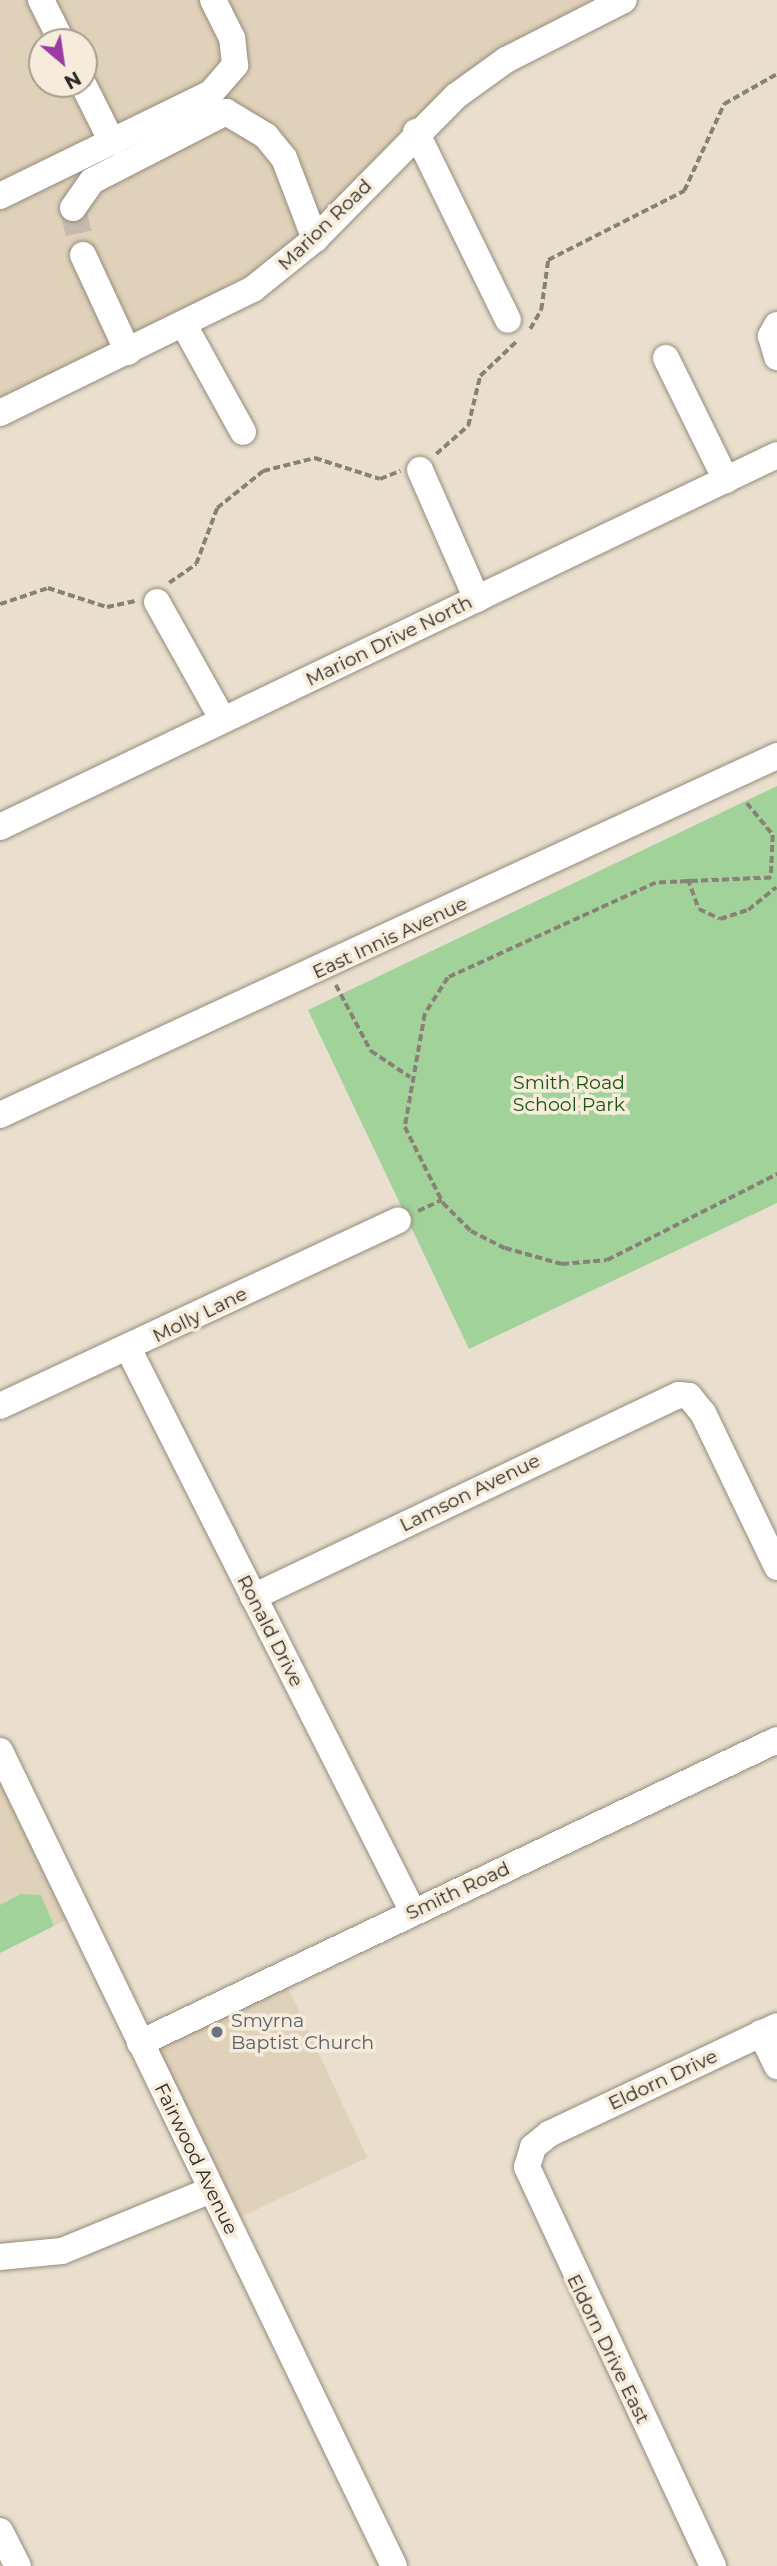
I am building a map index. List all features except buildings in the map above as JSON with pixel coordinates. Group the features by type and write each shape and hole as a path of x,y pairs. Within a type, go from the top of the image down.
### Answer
{"street":[{"path":"41,0 55,28"},
{"path":"0,196 211,93 235,65 232,38 213,0"},
{"name":"Marion Road","path":"0,413 184,326 253,289 315,239 416,132 506,60 624,0"},
{"path":"90,98 112,142"},
{"path":"73,208 92,181 226,111 266,136 284,159 315,239"},
{"path":"416,132 508,320"},
{"path":"83,255 128,352"},
{"path":"777,325 771,336 777,357"},
{"path":"184,326 243,432"},
{"path":"666,358 726,480"},
{"name":"Marion Drive North","path":"0,827 777,455"},
{"path":"418,466 477,598"},
{"path":"153,595 223,720"},
{"name":"East Innis Avenue","path":"0,1115 328,967 777,756"},
{"name":"Molly Lane","path":"0,1406 129,1349 398,1220"},
{"name":"Ronald Drive","path":"129,1349 413,1912"},
{"name":"Lamson Avenue","path":"253,1597 668,1398 689,1396 777,1567"},
{"name":"Smith Road","path":"140,2043 777,1740"},
{"name":"Fairwood Avenue","path":"0,1752 6,1779 140,2043 394,2566"},
{"path":"769,2029 777,2066"},
{"name":"Eldorn Drive","path":"549,2134 769,2029"},
{"name":"Eldorn Drive East","path":"549,2134 533,2147 527,2167 531,2187 713,2566"},
{"path":"0,2257 73,2248 211,2190"},
{"path":"0,2531 18,2566"}],"path":[{"path":"0,604 48,588 107,607 153,595 197,564 217,508 263,471 315,458 380,479 418,466 452,446 468,426 480,376 491,361 529,331 541,310 548,260 684,191 724,104 777,74"},
{"path":"688,878 699,909 720,919 748,910 777,888 771,878 774,835 747,803"},
{"path":"771,878 688,878 631,893 448,978 425,1014 410,1077 405,1126 443,1203 471,1231 528,1256 562,1264 607,1260 777,1174"},
{"path":"328,967 371,1051 410,1077"}],"shaded area":[{"path":"0,0 636,0 513,60 309,243 0,414"},
{"path":"0,1743 81,1914 54,1926 41,1895 21,1895 0,1905"},
{"path":"285,1981 367,2158 227,2223 145,2047"}],"green space":[{"name":"Smith Road School Park","path":"777,786 777,1203 469,1349 308,1010"},
{"path":"21,1894 41,1895 54,1926 0,1953 0,1905"}],"tunnel":[{"path":"73,208 83,255"}],"place":[{"name":"Smyrna Baptist Church","path":"217,2032"}]}
